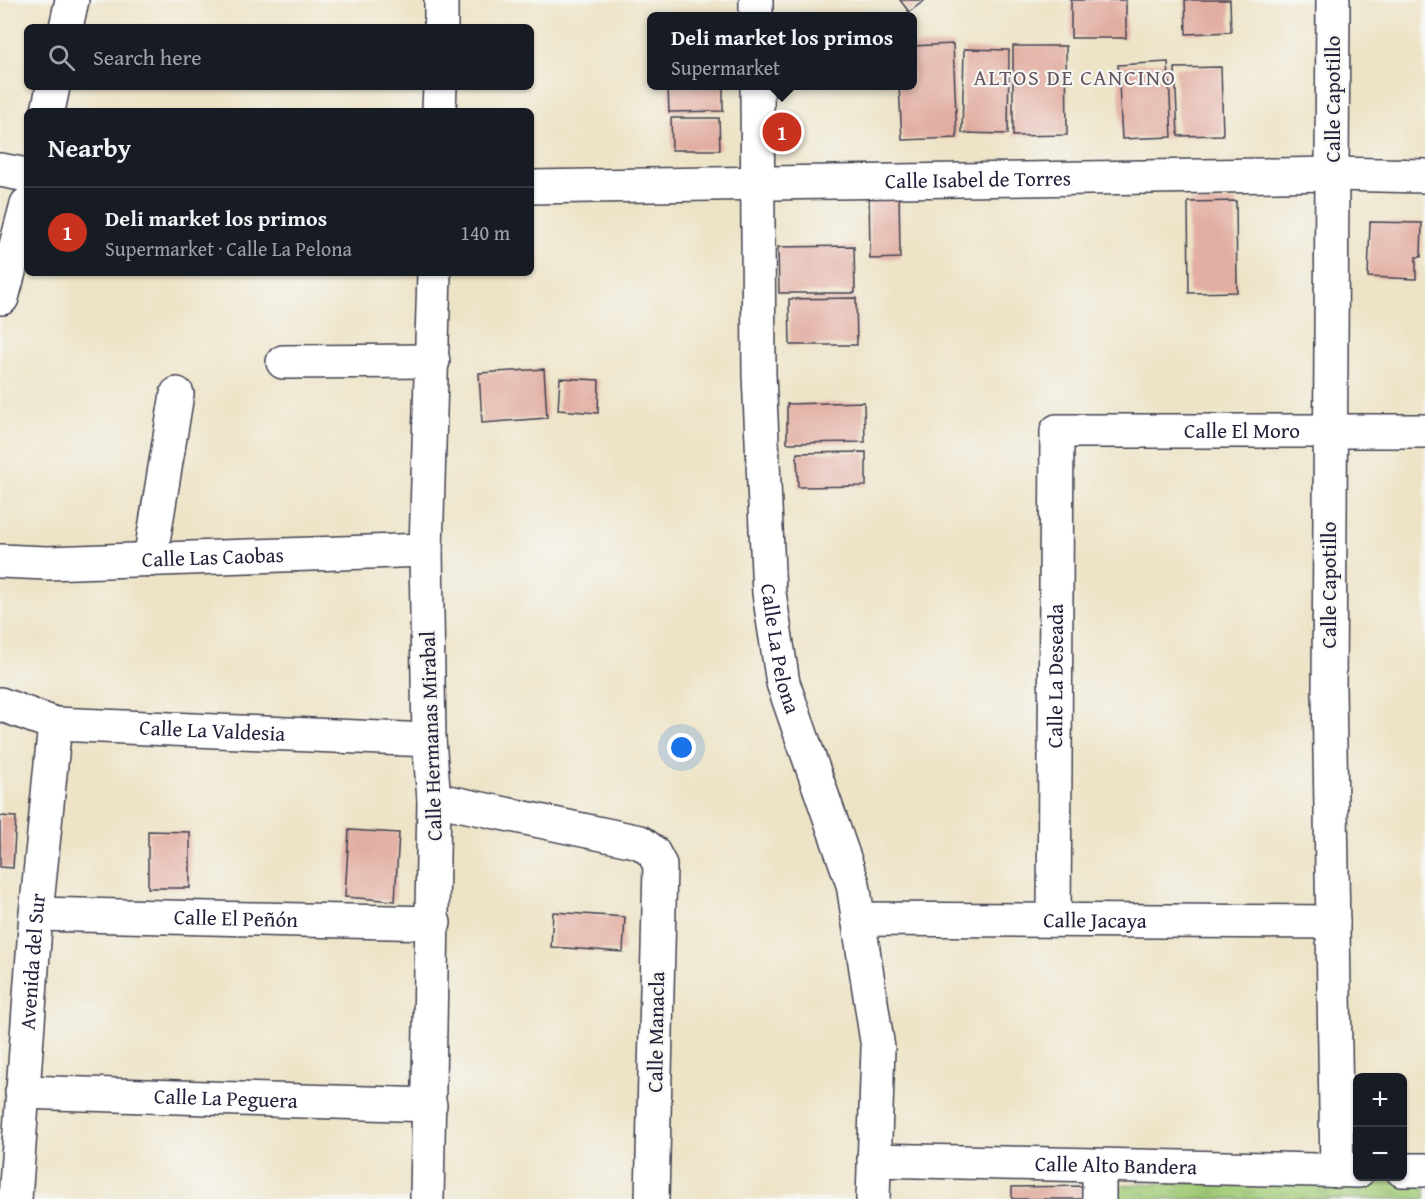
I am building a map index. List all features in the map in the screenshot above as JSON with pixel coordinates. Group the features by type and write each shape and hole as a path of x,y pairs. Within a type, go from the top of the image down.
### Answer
{"street":[{"path":"67,24 72,0"},
{"path":"441,0 441,24"},
{"name":"Calle Capotillo","path":"1333,0 1329,689 1333,922 1347,1171"},
{"path":"49,108 52,90"},
{"path":"439,108 440,90"},
{"name":"Calle La Pelona","path":"757,90 759,375 769,593 783,683 853,884 878,1048 873,1199"},
{"path":"0,170 24,174"},
{"name":"Calle Isabel de Torres","path":"534,187 1333,174 1425,176"},
{"path":"2,298 24,215"},
{"name":"Calle Hermanas Mirabal","path":"427,1199 434,923 434,799 429,740 426,550 434,276"},
{"path":"283,362 433,361"},
{"path":"150,560 177,394"},
{"name":"Calle El Moro","path":"1057,431 1425,431"},
{"name":"Calle La Deseada","path":"1054,920 1057,431"},
{"name":"Calle Las Caobas","path":"0,561 47,563 426,550"},
{"name":"Calle La Valdesia","path":"0,704 55,724 429,740"},
{"name":"Avenida del Sur","path":"15,1199 36,914 55,724"},
{"name":"Calle Manacla","path":"434,799 640,842 653,852 660,866 652,1199"},
{"name":"Calle El Peñón","path":"36,914 434,923"},
{"name":"Calle Jacaya","path":"858,919 1333,922"},
{"name":"Calle La Peguera","path":"22,1092 430,1105"},
{"name":"Calle Alto Bandera","path":"874,1160 1347,1171"},
{"path":"1099,1167 1099,1199"},
{"path":"1407,1170 1425,1170"}],"green space":[{"path":"1425,1176 1425,1199 1117,1199 1117,1185 1353,1178 1353,1181 1407,1181 1407,1177"}],"building":[{"path":"900,0 925,0 909,12"},
{"path":"1071,0 1126,0 1126,38 1071,38"},
{"path":"1185,0 1230,0 1231,32 1186,34"},
{"path":"953,44 957,138 902,140 899,90 917,90 917,46"},
{"path":"1013,46 1066,46 1067,135 1013,136"},
{"path":"964,49 1009,50 1008,134 962,133"},
{"path":"1168,62 1172,137 1122,139 1118,65"},
{"path":"1221,67 1223,135 1178,136 1175,68"},
{"path":"668,90 723,90 723,111 669,112"},
{"path":"671,118 719,118 720,150 672,150"},
{"path":"869,188 899,188 900,258 870,259"},
{"path":"1236,201 1237,292 1189,293 1188,202"},
{"path":"1370,222 1422,223 1421,257 1416,257 1416,279 1368,277"},
{"path":"854,246 855,293 779,293 778,247"},
{"path":"856,298 857,345 790,345 789,299"},
{"path":"544,369 547,418 482,423 479,373"},
{"path":"560,378 599,380 598,413 558,410"},
{"path":"864,402 865,442 787,443 787,404"},
{"path":"866,452 866,486 798,487 797,453"},
{"path":"0,816 16,817 13,868 0,867"},
{"path":"349,830 399,833 395,901 345,897"},
{"path":"148,831 190,832 190,888 148,888"},
{"path":"553,912 625,917 623,952 551,947"},
{"path":"1089,1186 1089,1199 1012,1199 1012,1187"}],"place":[{"name":"Deli market los primos","path":"782,132"}],"district":[{"name":"ALTOS DE CANCINO","path":"1075,77"}]}
